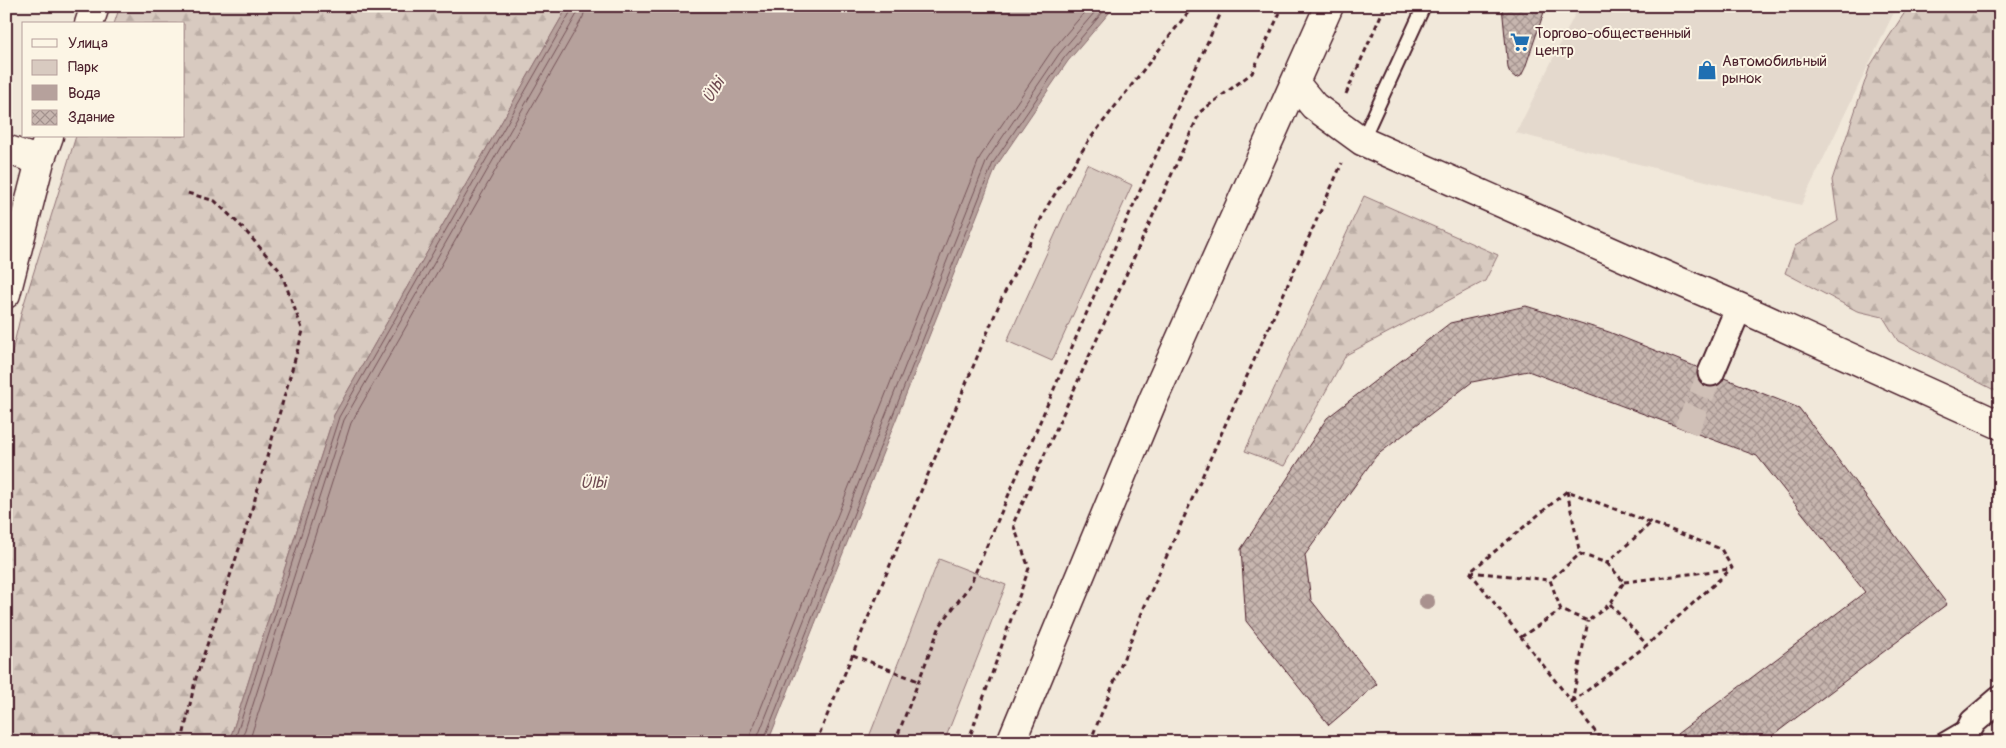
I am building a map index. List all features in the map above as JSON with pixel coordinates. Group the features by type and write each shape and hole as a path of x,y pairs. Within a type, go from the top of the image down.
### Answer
{"street":[{"path":"90,22 95,6"},
{"path":"1011,742 1153,400 1329,6"},
{"path":"1295,82 1314,106 1353,135 1646,268 1740,307 2000,424"},
{"path":"6,149 45,148 6,294"},
{"path":"1711,373 1740,307"},
{"path":"1968,732 2000,699"}],"lane":[{"path":"1353,135 1424,6"},
{"path":"1939,742 1968,732"}],"path":[{"path":"816,742 1001,300 1048,205 1089,140 1193,6"},
{"path":"895,742 940,626 970,585 1123,228 1224,6"},
{"path":"968,742 1029,568 1013,524 1200,112 1252,73 1283,6"},
{"path":"1090,742 1148,598 1343,161 1353,135 1344,99 1385,6"},
{"path":"182,742 195,681 250,516 303,332 281,272 243,228 215,201 184,192"},
{"path":"1567,491 1721,549 1732,568"},
{"path":"1567,491 1580,554"},
{"path":"1470,572 1567,491"},
{"path":"1608,563 1651,523"},
{"path":"1580,554 1608,563 1624,582"},
{"path":"1470,572 1550,580 1580,554"},
{"path":"1624,582 1732,568"},
{"path":"1572,702 1647,645 1732,568"},
{"path":"1470,572 1601,738"},
{"path":"1550,580 1561,610 1588,622"},
{"path":"1572,702 1588,622 1610,604 1624,582"},
{"path":"1610,604 1647,645"},
{"path":"1521,637 1561,610"},
{"path":"853,655 918,681"}],"shaded area":[{"name":"Автомобильный рынок","path":"1579,6 1897,6 1801,205 1516,133"}],"green space":[{"path":"120,6 568,6 334,415 229,742 6,742 6,377 22,310 75,138 185,138 185,22 115,22"},
{"path":"1909,6 2000,6 2000,393 1898,341 1883,317 1857,311 1785,273 1795,246 1838,221 1832,180 1870,66"},
{"path":"1087,164 1132,185 1052,361 1007,341"},
{"path":"1364,196 1498,255 1485,281 1346,355 1284,466 1245,451"},
{"path":"939,559 1006,585 944,742 867,742"}],"water":[{"name":"Ülbi","path":"568,6 1115,6 1068,61 997,165 768,742 229,742 334,415"}],"building":[{"name":"Торгово-общественный центр","path":"1502,6 1546,6 1525,68 1521,76 1516,78 1510,73 1508,68"},
{"path":"1526,306 1609,332 1799,408 1947,604 1764,742 1682,742 1677,734 1865,592 1757,456 1528,371 1472,382 1376,456 1305,555 1311,600 1377,684 1329,725 1246,621 1241,549 1327,418 1450,323"}],"tunnel":[{"path":"1686,430 1711,373"}],"place":[{"name":"Торгово-общественный центр","path":"1520,42"},
{"name":"Автомобильный рынок","path":"1707,70"}]}
